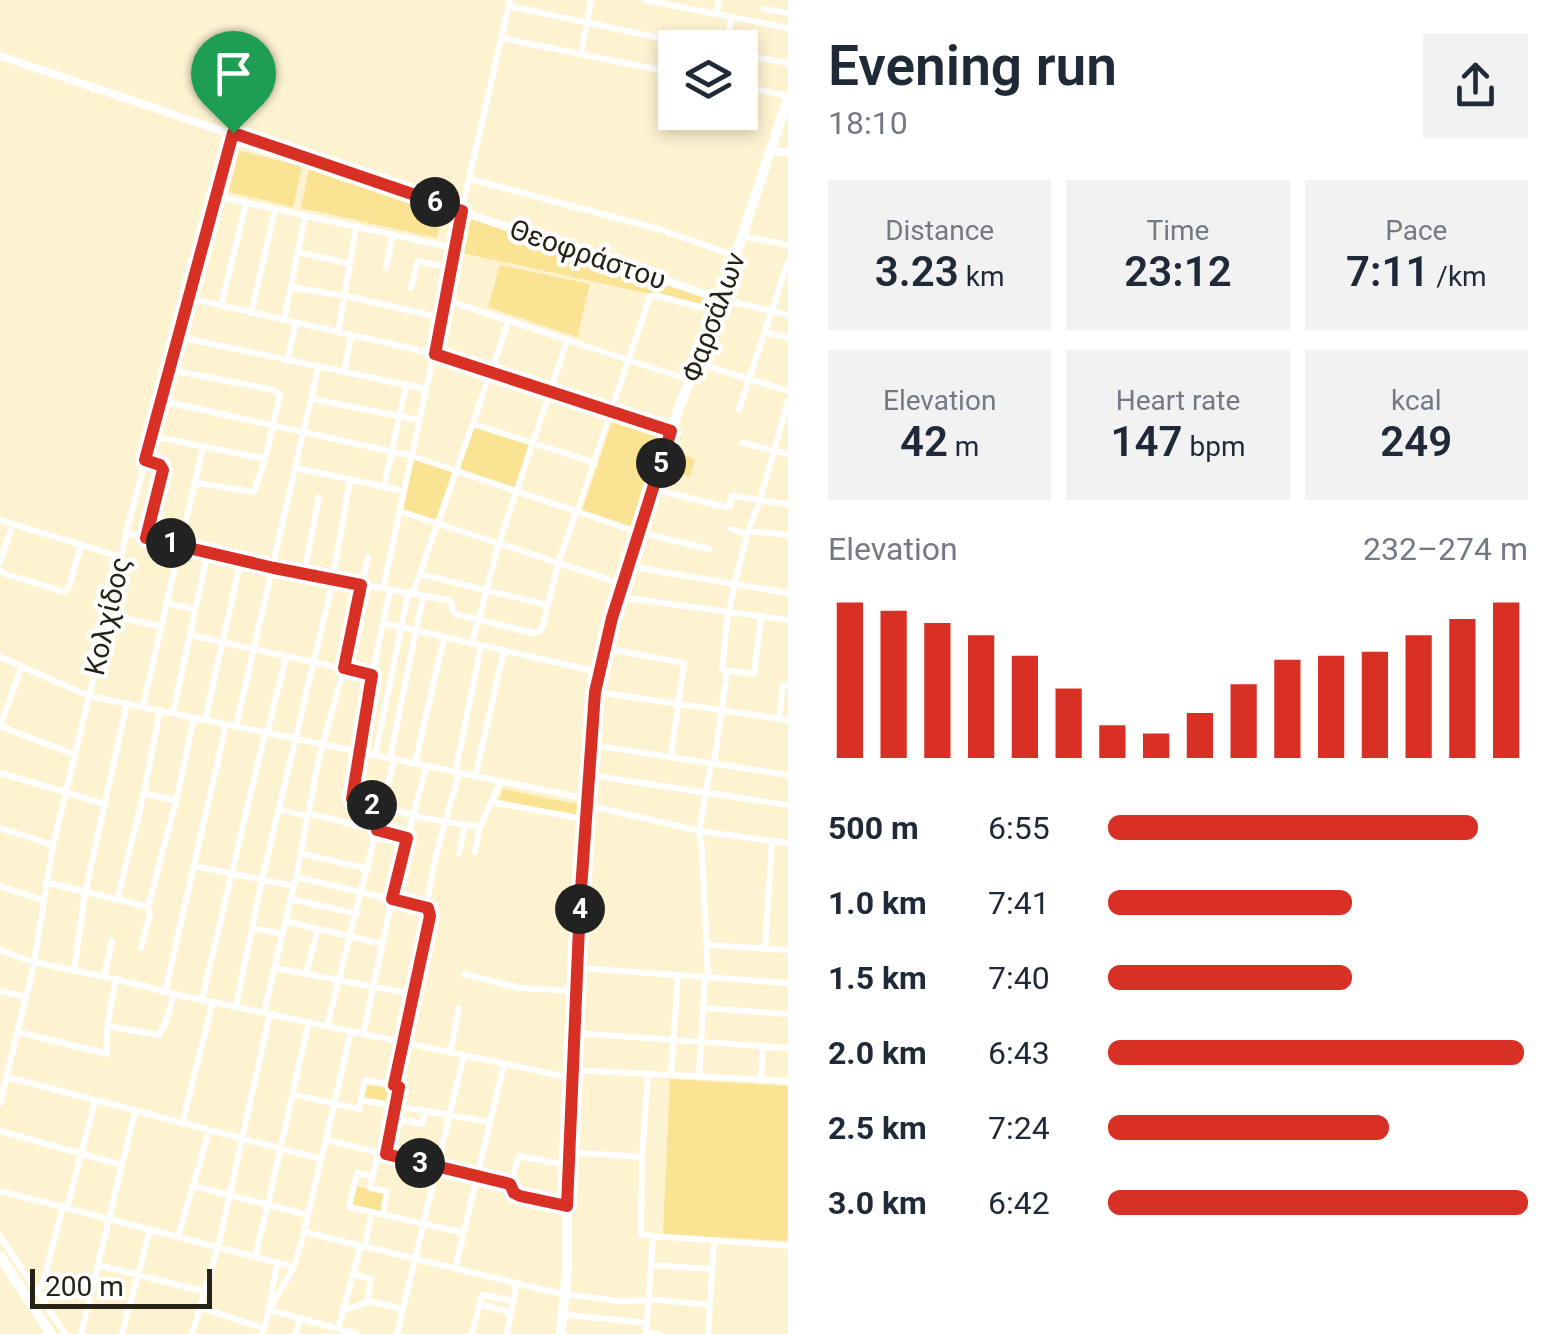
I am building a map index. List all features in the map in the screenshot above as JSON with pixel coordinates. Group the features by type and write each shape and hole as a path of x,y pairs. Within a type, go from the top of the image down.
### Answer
{"main road":[{"name":"Φαρσάλων","path":"565,1334 568,1152 595,692 618,597 652,488 736,256 788,97"},
{"path":"0,1256 51,1334"}],"street":[{"path":"581,54 591,0"},
{"path":"645,0 788,28"},
{"path":"716,14 720,0"},
{"path":"382,807 353,801 359,753 384,623 400,510 443,318 453,248 509,3 658,37"},
{"path":"764,9 788,13"},
{"path":"729,30 731,18"},
{"path":"501,38 658,70"},
{"name":"Θεοφράστου","path":"0,56 720,298"},
{"path":"758,57 788,63"},
{"path":"758,90 788,97"},
{"name":"Κολχίδος","path":"0,1103 7,1077 4,1062 18,1032 45,882 126,534 233,133"},
{"path":"770,151 788,152"},
{"path":"470,179 659,229 736,256"},
{"path":"216,196 453,248"},
{"path":"221,306 246,204"},
{"path":"251,312 275,210"},
{"path":"284,320 305,217"},
{"path":"338,333 356,228"},
{"path":"742,236 788,245"},
{"path":"386,268 392,237"},
{"path":"298,252 350,264"},
{"path":"739,410 788,261"},
{"path":"411,288 418,262 451,268"},
{"path":"290,287 443,318"},
{"path":"126,534 274,568 448,600 454,613 538,632 650,296 715,311"},
{"path":"189,298 435,354 671,431"},
{"path":"720,298 788,315"},
{"path":"446,300 688,380"},
{"path":"374,756 408,594 420,574 509,320"},
{"path":"287,361 296,322"},
{"path":"766,332 788,338"},
{"path":"344,372 352,336"},
{"path":"179,337 426,390"},
{"path":"472,644 499,542 567,341"},
{"path":"696,362 788,391"},
{"path":"236,727 318,367"},
{"path":"170,370 280,393 254,492 196,484"},
{"path":"384,487 406,385"},
{"path":"312,399 419,420"},
{"path":"162,400 412,456 638,532 709,550"},
{"path":"699,1076 707,944 699,831 720,711 728,613 748,532 788,404"},
{"path":"473,424 594,463"},
{"path":"152,436 265,460"},
{"path":"744,443 788,454"},
{"path":"143,706 203,447"},
{"path":"145,460 163,470 146,538"},
{"path":"296,468 404,491"},
{"path":"236,1006 332,579 350,480"},
{"path":"652,488 725,507 730,506 732,496 788,504"},
{"path":"304,574 319,498"},
{"path":"400,510 622,584"},
{"path":"0,520 121,558"},
{"path":"0,562 13,524"},
{"path":"731,530 788,535"},
{"path":"0,570 67,591 81,546"},
{"path":"173,713 208,551"},
{"path":"192,1334 218,1247 282,934 368,557"},
{"path":"205,720 241,560"},
{"path":"627,566 788,593 788,585"},
{"path":"420,574 548,605"},
{"path":"327,1026 377,830 423,596"},
{"path":"618,597 788,620"},
{"path":"166,603 196,610"},
{"path":"109,615 160,626"},
{"path":"724,671 754,674 761,617"},
{"path":"384,623 599,672"},
{"path":"190,635 372,675"},
{"path":"415,764 444,638"},
{"path":"394,1085 428,930 432,878 482,646"},
{"path":"604,648 684,663 672,757"},
{"path":"475,777 504,651"},
{"path":"0,656 89,696 500,782 699,831 788,843"},
{"path":"202,999 286,657"},
{"path":"22,666 0,726 74,755"},
{"path":"595,692 784,719 783,685 788,686"},
{"path":"74,970 84,893 128,703"},
{"path":"118,900 160,710"},
{"path":"141,948 194,718"},
{"path":"107,1026 158,1035 165,1025 194,866 226,725"},
{"path":"591,744 788,775"},
{"path":"362,1034 426,766"},
{"path":"0,773 106,804"},
{"path":"589,775 788,805"},
{"path":"475,852 480,827 500,782"},
{"path":"144,794 176,801"},
{"path":"492,802 586,819"},
{"path":"279,810 407,838"},
{"path":"395,810 480,827"},
{"path":"459,854 465,824"},
{"path":"0,828 53,846"},
{"path":"764,948 772,842"},
{"path":"300,852 368,869"},
{"path":"194,866 294,886"},
{"path":"296,877 428,908"},
{"path":"45,882 148,906"},
{"path":"0,886 42,900"},
{"path":"290,899 356,914"},
{"path":"285,921 382,944"},
{"path":"253,928 282,934"},
{"path":"306,974 318,928"},
{"path":"104,976 112,941"},
{"path":"707,944 788,950"},
{"path":"0,950 33,962 169,993 504,1064 573,1074 788,1081"},
{"path":"275,968 414,994"},
{"path":"578,968 788,983"},
{"path":"464,974 520,988 578,992"},
{"path":"671,1075 678,975"},
{"path":"18,1032 106,1054 116,979"},
{"path":"0,991 26,997"},
{"path":"182,1124 213,1002"},
{"path":"450,1053 459,1008"},
{"path":"704,1008 788,1014"},
{"path":"255,1258 310,1022"},
{"path":"269,1310 294,1266 352,1032"},
{"path":"575,1033 788,1048"},
{"path":"760,1080 763,1046"},
{"path":"396,1334 464,1055"},
{"path":"455,1269 504,1064"},
{"path":"648,1075 641,1235 788,1246"},
{"path":"7,1077 322,1160"},
{"path":"292,1094 359,1109 365,1080 399,1087 370,1188 387,1192 383,1214"},
{"path":"361,1100 490,1122"},
{"path":"37,1291 43,1282 95,1101"},
{"path":"81,1334 135,1112"},
{"path":"393,1118 422,1124 425,1112"},
{"path":"0,1131 122,1166"},
{"path":"178,1237 210,1131"},
{"path":"326,1140 510,1184"},
{"path":"568,1152 642,1157"},
{"path":"567,1206 520,1196 510,1184 519,1156 568,1165"},
{"path":"373,1176 357,1172 349,1206 464,1233"},
{"path":"193,1186 308,1215"},
{"path":"0,1191 294,1266"},
{"path":"338,1331 372,1212"},
{"path":"122,1334 150,1230"},
{"path":"304,1232 566,1295 710,1304"},
{"path":"0,1236 65,1334"},
{"path":"653,1237 646,1333 658,1334"},
{"path":"708,1334 714,1241"},
{"path":"201,1308 262,1331 277,1263"},
{"path":"98,1265 206,1292"},
{"path":"651,1265 711,1269"},
{"path":"352,1274 372,1279 366,1302"},
{"path":"507,1334 516,1284"},
{"path":"472,1334 482,1296 514,1301"},
{"path":"343,1308 366,1302 403,1309"},
{"path":"479,1304 510,1312"},
{"path":"269,1310 357,1334"},
{"path":"566,1312 647,1323"},
{"path":"296,1334 300,1318"}],"shaded area":[{"path":"239,151 302,166 293,207 229,192"},
{"path":"309,169 442,214 437,238 301,208"},
{"path":"471,216 710,298 706,306 462,253"},
{"path":"500,265 590,284 577,337 488,307"},
{"path":"614,416 667,432 635,529 581,513"},
{"path":"473,424 533,442 516,492 457,471"},
{"path":"673,451 695,459 690,477 667,471"},
{"path":"412,456 457,471 438,524 400,511"},
{"path":"503,789 581,805 580,816 499,800"},
{"path":"670,1079 788,1086 788,1241 663,1234"},
{"path":"367,1085 394,1089 393,1102 368,1100 364,1097"},
{"path":"355,1186 385,1193 381,1211 351,1204"}],"route":[{"path":"233,133 462,211 435,354 671,431 630,555 595,692 580,904 567,1206 520,1196 510,1184 386,1154 399,1087 394,1085 430,916 428,908 392,899 407,838 377,830 382,807 352,799 372,675 344,668 361,585 146,538 163,470 145,460 233,133"}]}
